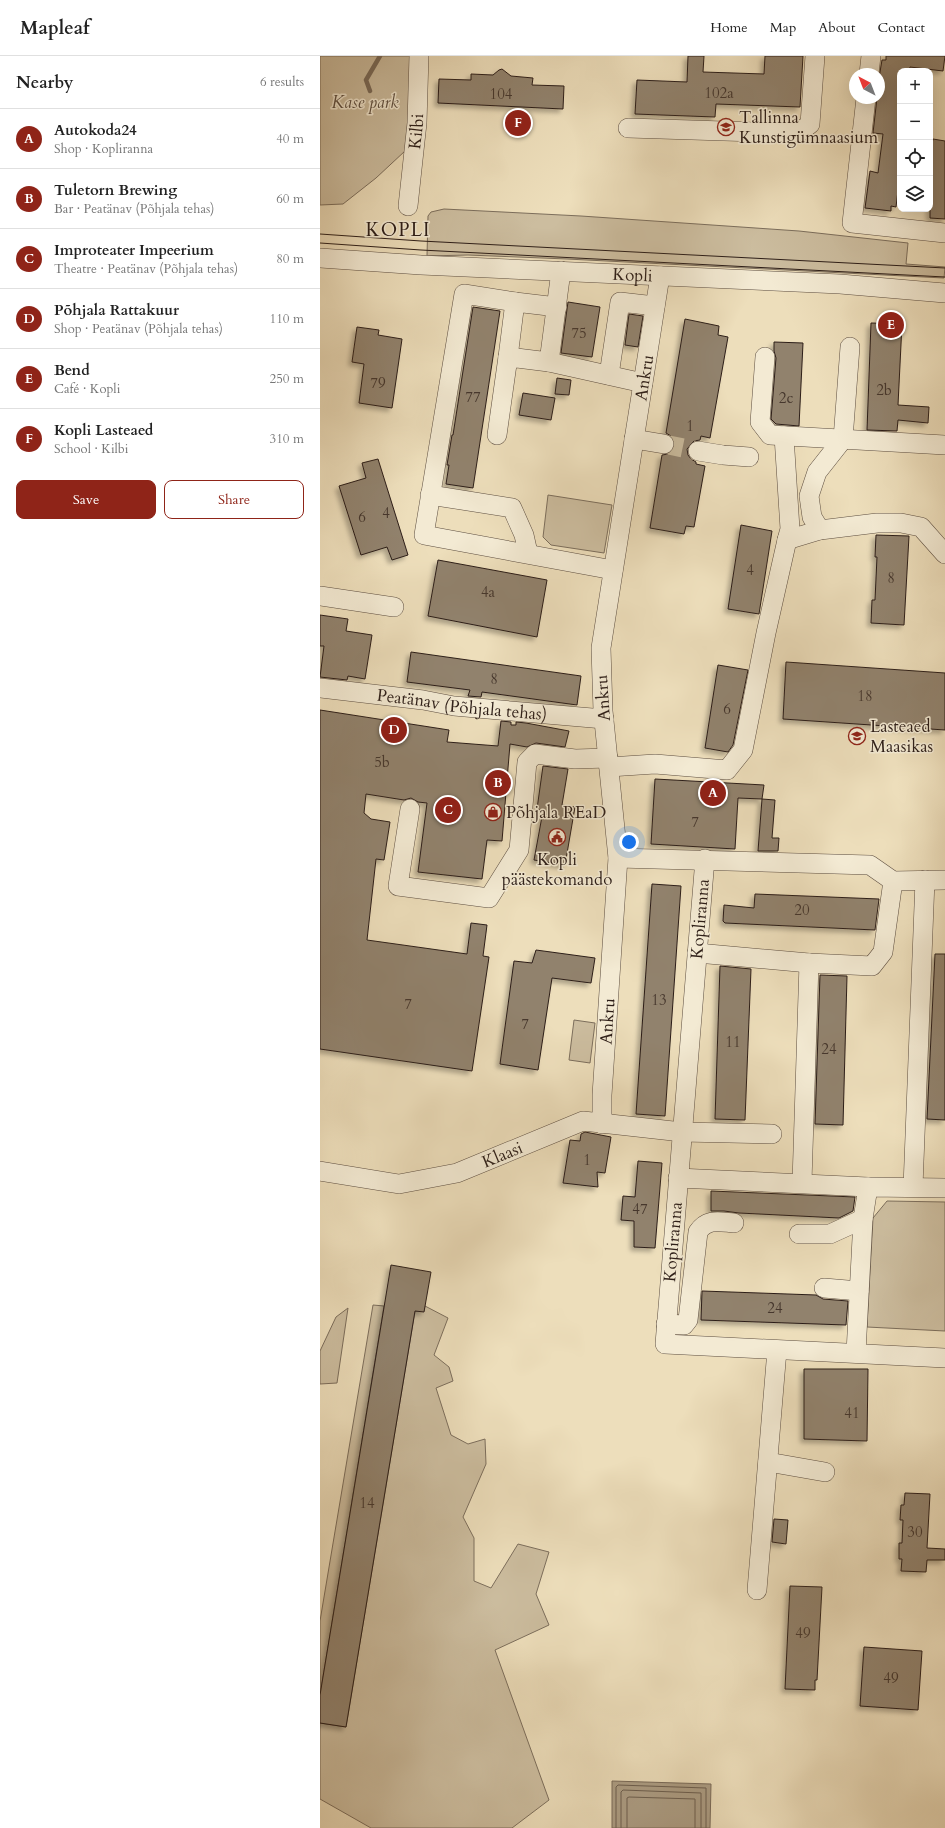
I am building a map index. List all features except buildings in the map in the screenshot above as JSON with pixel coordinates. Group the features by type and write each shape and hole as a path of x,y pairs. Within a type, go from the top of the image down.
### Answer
{"street":[{"name":"Kilbi","path":"408,206 417,123 419,56"},
{"path":"628,128 787,133 801,131 810,124 815,56"},
{"path":"870,68 871,56"},
{"path":"865,104 852,223 945,233"},
{"name":"Kopli","path":"320,258 421,265 840,284 945,293"},
{"path":"549,362 562,271"},
{"name":"Ankru","path":"602,1124 602,1095 618,858 604,719 601,648 660,276"},
{"path":"557,307 464,294 424,536 528,553 613,570"},
{"path":"497,435 515,302"},
{"path":"609,375 620,302 655,306"},
{"path":"820,530 812,517 809,496 817,472 843,439 850,346"},
{"path":"508,357 549,362 643,383"},
{"path":"765,357 760,422 770,435 945,445"},
{"path":"410,809 398,886 489,898 518,850 527,762 535,754 609,763 655,764 727,770 743,750 766,633 790,529 784,436"},
{"path":"634,439 664,444"},
{"path":"698,451 723,456 749,457"},
{"path":"430,495 512,508 524,535 528,553"},
{"path":"787,540 820,530 877,523 901,523 921,527 945,554"},
{"path":"320,596 394,606"},
{"name":"Peatänav (Põhjala tehas)","path":"320,688 423,700 454,706 604,719"},
{"path":"618,858 705,859 870,865 893,881 945,880"},
{"name":"Kopliranna","path":"705,859 665,1344 945,1358"},
{"path":"913,1188 925,880"},
{"path":"697,953 809,963 872,966 883,952 893,881"},
{"path":"802,1182 809,963"},
{"name":"Klaasi","path":"320,1171 399,1184 457,1173 584,1121 682,1132 772,1134"},
{"path":"678,1178 802,1182 868,1187 945,1188"},
{"path":"856,1354 863,1219 868,1187"},
{"path":"799,1234 830,1234 863,1219"},
{"path":"666,1324 684,1325 688,1320 698,1232 700,1228 709,1222 734,1223"},
{"path":"824,1288 859,1291"},
{"path":"757,1590 777,1350"},
{"path":"768,1462 825,1472"}],"green space":[{"name":"Kase park","path":"320,56 415,56 405,151 376,178 343,204 320,205"},
{"path":"444,209 581,216 799,231 908,243 906,264 945,267 944,278 567,259 468,255 427,256 428,216 431,212"},
{"path":"548,495 612,505 604,553 551,545 543,537"},
{"path":"574,1020 595,1023 590,1063 569,1060"},
{"path":"887,1201 945,1202 945,1331 867,1327 873,1218"},
{"path":"373,1305 384,1306 320,1695 320,1621"},
{"path":"425,1306 448,1318 434,1355 449,1367 453,1381 436,1388 451,1435 468,1444 485,1439 486,1464 463,1517 474,1538 474,1581 491,1588 518,1544 549,1552 536,1594 549,1625 495,1650 549,1800 512,1828 371,1828 320,1799 320,1723 346,1727 415,1311 424,1311"},
{"path":"348,1308 337,1383 320,1384 320,1351 336,1317"}],"water":[{"path":"612,1781 711,1784 710,1828 612,1828"}],"waterway":[{"path":"370,91 366,80 380,56"}],"tunnel":[{"path":"664,444 698,451"}],"tram line":[{"path":"320,234 421,241 945,268"},
{"path":"320,243 421,250 945,277"}],"place":[{"name":"Kopli Lasteaed","path":"518,123"},
{"name":"Tallinna Kunstigümnaasium","path":"726,127"},
{"name":"Bend","path":"891,325"},
{"name":"Põhjala Rattakuur","path":"394,730"},
{"name":"Lasteaed Maasikas","path":"857,736"},
{"name":"Tuletorn Brewing","path":"498,783"},
{"name":"Autokoda24","path":"713,793"},
{"name":"Improteater Impeerium","path":"448,810"},
{"name":"Põhjala REaD","path":"493,812"},
{"name":"Kopli päästekomando","path":"557,837"}],"district":[{"name":"KOPLI","path":"398,230"}]}
